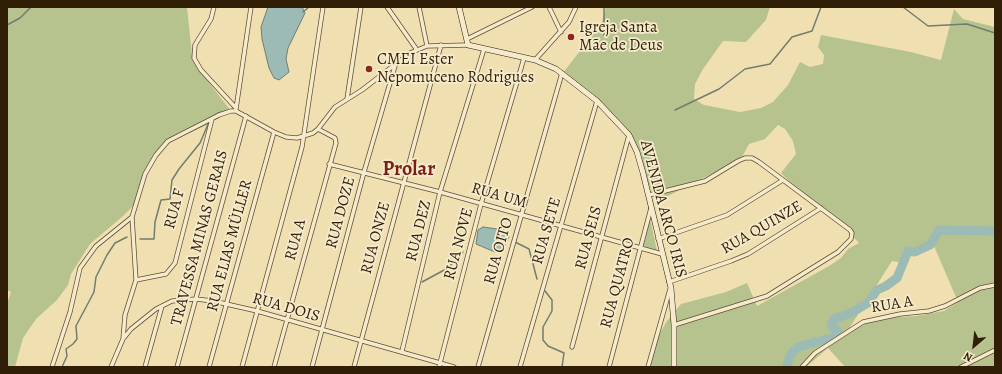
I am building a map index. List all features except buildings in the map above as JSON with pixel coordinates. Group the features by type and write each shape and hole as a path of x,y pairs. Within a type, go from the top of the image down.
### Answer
{"street":[{"path":"214,7 211,19 195,45 194,58 201,70 236,109 246,116 274,132 292,138 303,136"},
{"path":"236,109 251,7"},
{"path":"242,367 302,147 323,7"},
{"path":"347,99 361,7"},
{"path":"387,7 417,50"},
{"path":"419,7 427,46"},
{"path":"461,8 468,42 532,7"},
{"path":"549,7 561,32"},
{"path":"534,60 561,32 573,16 576,7"},
{"name":"AVENIDA ARCO IRIS","path":"303,136 313,134 334,107 358,93 417,50 427,46 468,42 484,48 534,60 550,66 562,73 597,101 629,135 637,152 652,205 658,239 670,285 674,325 674,367"},
{"name":"RUA ONZE","path":"354,367 441,45"},
{"name":"RUA DEZ","path":"402,352 440,192 484,48"},
{"name":"RUA NOVE","path":"439,365 481,204 524,58"},
{"name":"RUA DOZE","path":"312,367 364,172 395,66"},
{"name":"RUA OITO","path":"478,367 562,73"},
{"name":"RUA SETE","path":"520,367 597,101"},
{"path":"111,367 123,339 126,315 136,280 132,217 145,174 159,150 168,141 224,113 236,109"},
{"name":"TRAVESSA MINAS GERAIS","path":"177,367 246,116"},
{"name":"RUA F","path":"136,280 166,274 174,263 212,119"},
{"name":"RUA A","path":"274,367 336,139 318,129"},
{"name":"RUA ELIAS MÜLLER","path":"209,367 274,132"},
{"name":"RUA SEIS","path":"572,347 629,135"},
{"path":"649,195 705,181 744,158 759,162 852,233 851,240 838,252 766,296 674,325"},
{"name":"RUA UM","path":"329,164 440,192 662,254"},
{"path":"658,239 727,215 783,180"},
{"name":"RUA QUATRO","path":"609,367 652,205"},
{"name":"RUA QUINZE","path":"670,285 748,254 821,208"},
{"path":"52,367 70,312 80,268 96,246 132,217"},
{"path":"648,367 670,285"},
{"name":"RUA A","path":"802,367 815,353 863,322 900,314 929,311 945,306 980,288 995,285"},
{"name":"RUA DOIS","path":"123,339 138,322 162,306 172,301 196,299 257,311 402,352 439,365 454,367"},
{"path":"145,367 162,306"},
{"path":"961,367 995,350"}],"green space":[{"path":"7,7 187,7 192,55 203,75 231,111 207,125 168,143 148,170 136,203 90,244 71,274 68,285 57,300 36,319 23,338 15,367 7,367 7,304 11,292 7,290"},
{"path":"606,7 770,7 766,20 746,42 723,41 703,69 695,84 694,99 704,105 740,112 761,108 773,102 788,85 800,62 810,67 823,64 824,55 818,47 821,35 911,52 941,60 954,9 963,19 995,27 995,367 845,367 828,348 806,367 650,367 657,338 667,321 681,304 726,292 747,283 757,306 829,266 841,258 848,249 859,243 834,216 823,207 816,208 781,173 796,154 793,141 785,129 778,125 765,139 749,144 741,159 656,202 629,135 620,121 563,73 602,22","holes":["934,246 958,302 944,311 916,316 880,318 858,327 845,335 892,261 898,262"]},
{"path":"650,218 657,251 646,248 643,244"}],"water":[{"path":"268,7 302,7 305,13 288,48 286,59 289,72 279,80 274,78 269,68 262,39 261,27"},
{"path":"483,227 504,230 507,233 509,237 501,252 495,252 476,244 478,230"}],"waterway":[{"path":"7,25 20,18 31,7"},
{"path":"303,12 309,7"},
{"path":"604,7 604,35"},
{"path":"675,110 719,89 745,69 770,64 792,37 812,31 821,7"},
{"path":"903,7 928,26 967,24 995,33"},
{"path":"218,113 229,110"},
{"path":"140,239 154,239 155,222 161,200 170,199 172,180 200,143 209,122"},
{"path":"786,367 791,354 798,347 834,337 838,332 831,325 834,319 853,312 868,303 877,290 886,286 897,278 908,251 915,252 930,245 939,230 995,231"},
{"path":"62,367 67,356 66,349 77,339 76,326 94,292 96,277 115,243 127,237"},
{"path":"515,242 529,249 537,279"},
{"path":"422,282 448,268 463,252"},
{"path":"545,291 552,300 552,311 543,327 543,340 548,346 564,353 562,367"}],"place":[{"name":"Igreja Santa Mãe de Deus","path":"571,37"},
{"name":"CMEI Ester Nepomuceno Rodrigues","path":"369,69"}],"district":[{"name":"Prolar","path":"409,170"}]}
